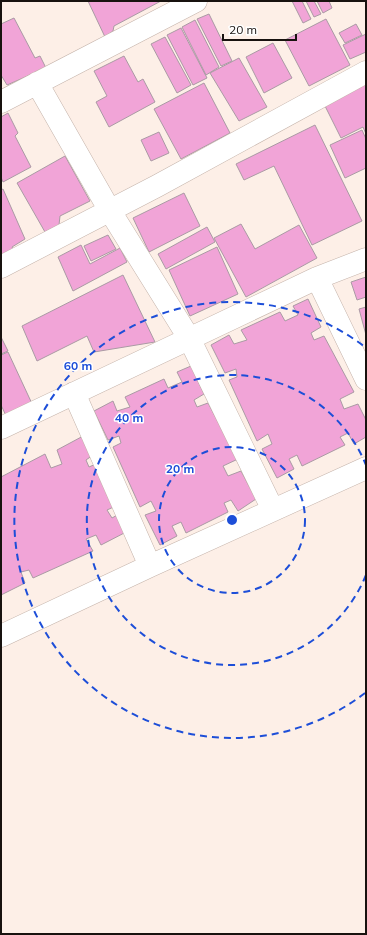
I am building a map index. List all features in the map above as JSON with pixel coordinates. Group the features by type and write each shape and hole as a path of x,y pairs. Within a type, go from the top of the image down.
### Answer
{"street":[{"path":"1,102 196,1"},
{"path":"1,267 364,78"},
{"path":"36,83 110,211 189,338 273,510"},
{"path":"1,428 317,278 366,259"},
{"path":"317,278 366,379"},
{"path":"74,393 150,566"},
{"path":"1,636 150,566 366,468"}],"building":[{"path":"88,1 161,1 114,26 113,31 105,37"},
{"path":"292,1 302,1 311,19 303,23"},
{"path":"306,1 314,1 321,14 314,17"},
{"path":"317,1 329,1 332,8 323,13"},
{"path":"209,14 232,61 221,66 197,19"},
{"path":"14,18 35,58 40,56 46,68 7,85 1,75 1,24"},
{"path":"326,19 350,65 309,86 285,40"},
{"path":"195,20 219,67 206,75 182,27"},
{"path":"356,24 362,35 345,43 339,33"},
{"path":"181,28 207,78 193,85 167,35"},
{"path":"366,34 366,52 350,59 343,45"},
{"path":"165,37 191,85 177,93 151,44"},
{"path":"273,43 292,78 264,93 246,57"},
{"path":"124,56 138,82 143,79 155,102 109,127 96,102 107,96 94,71"},
{"path":"239,58 267,107 239,121 210,73"},
{"path":"363,80 366,87 366,134 363,127 341,138 322,100"},
{"path":"204,83 230,133 181,159 154,109"},
{"path":"8,113 18,133 15,136 31,167 3,182 1,177 1,117"},
{"path":"315,125 362,221 312,245 274,166 244,180 236,164"},
{"path":"362,130 366,139 366,168 345,178 330,145"},
{"path":"159,132 169,153 151,161 141,140"},
{"path":"65,156 90,201 60,216 59,225 45,232 17,183"},
{"path":"3,189 25,239 12,247 15,253 1,261 1,190"},
{"path":"184,193 200,226 149,252 133,218"},
{"path":"241,224 255,249 299,225 317,258 246,297 214,238"},
{"path":"207,227 215,242 166,269 158,254"},
{"path":"108,235 116,249 91,261 84,246"},
{"path":"81,245 90,264 120,248 127,262 73,291 58,257"},
{"path":"217,247 238,294 190,316 169,270"},
{"path":"123,275 155,342 94,352 87,336 37,361 22,326"},
{"path":"366,277 366,297 357,300 351,282"},
{"path":"308,299 321,327 311,333 314,340 324,336 354,392 340,399 344,409 358,404 366,420 366,437 354,444 348,433 340,437 345,445 302,466 297,455 289,459 294,469 277,478 262,449 272,444 268,434 257,441 229,380 237,377 236,369 225,373 211,345 229,335 234,344 247,340 241,330 280,312 285,321 298,315 293,306"},
{"path":"366,307 366,335 359,309"},
{"path":"1,337 8,351 1,354"},
{"path":"8,352 34,408 8,420 1,405 1,355"},
{"path":"191,366 204,394 194,400 197,407 208,403 238,459 223,466 228,476 241,471 256,499 238,511 231,500 224,503 228,512 186,533 181,522 172,526 177,536 160,545 145,515 156,511 151,501 140,507 113,447 121,443 119,436 108,440 94,411 113,401 117,411 130,407 125,397 164,379 168,388 182,382 177,372"},
{"path":"85,435 96,453 86,460 89,467 98,463 118,505 107,510 112,518 121,513 130,530 101,545 96,535 86,539 93,551 33,578 29,570 21,572 25,583 1,595 1,477 45,454 51,468 62,464 57,450"}]}
